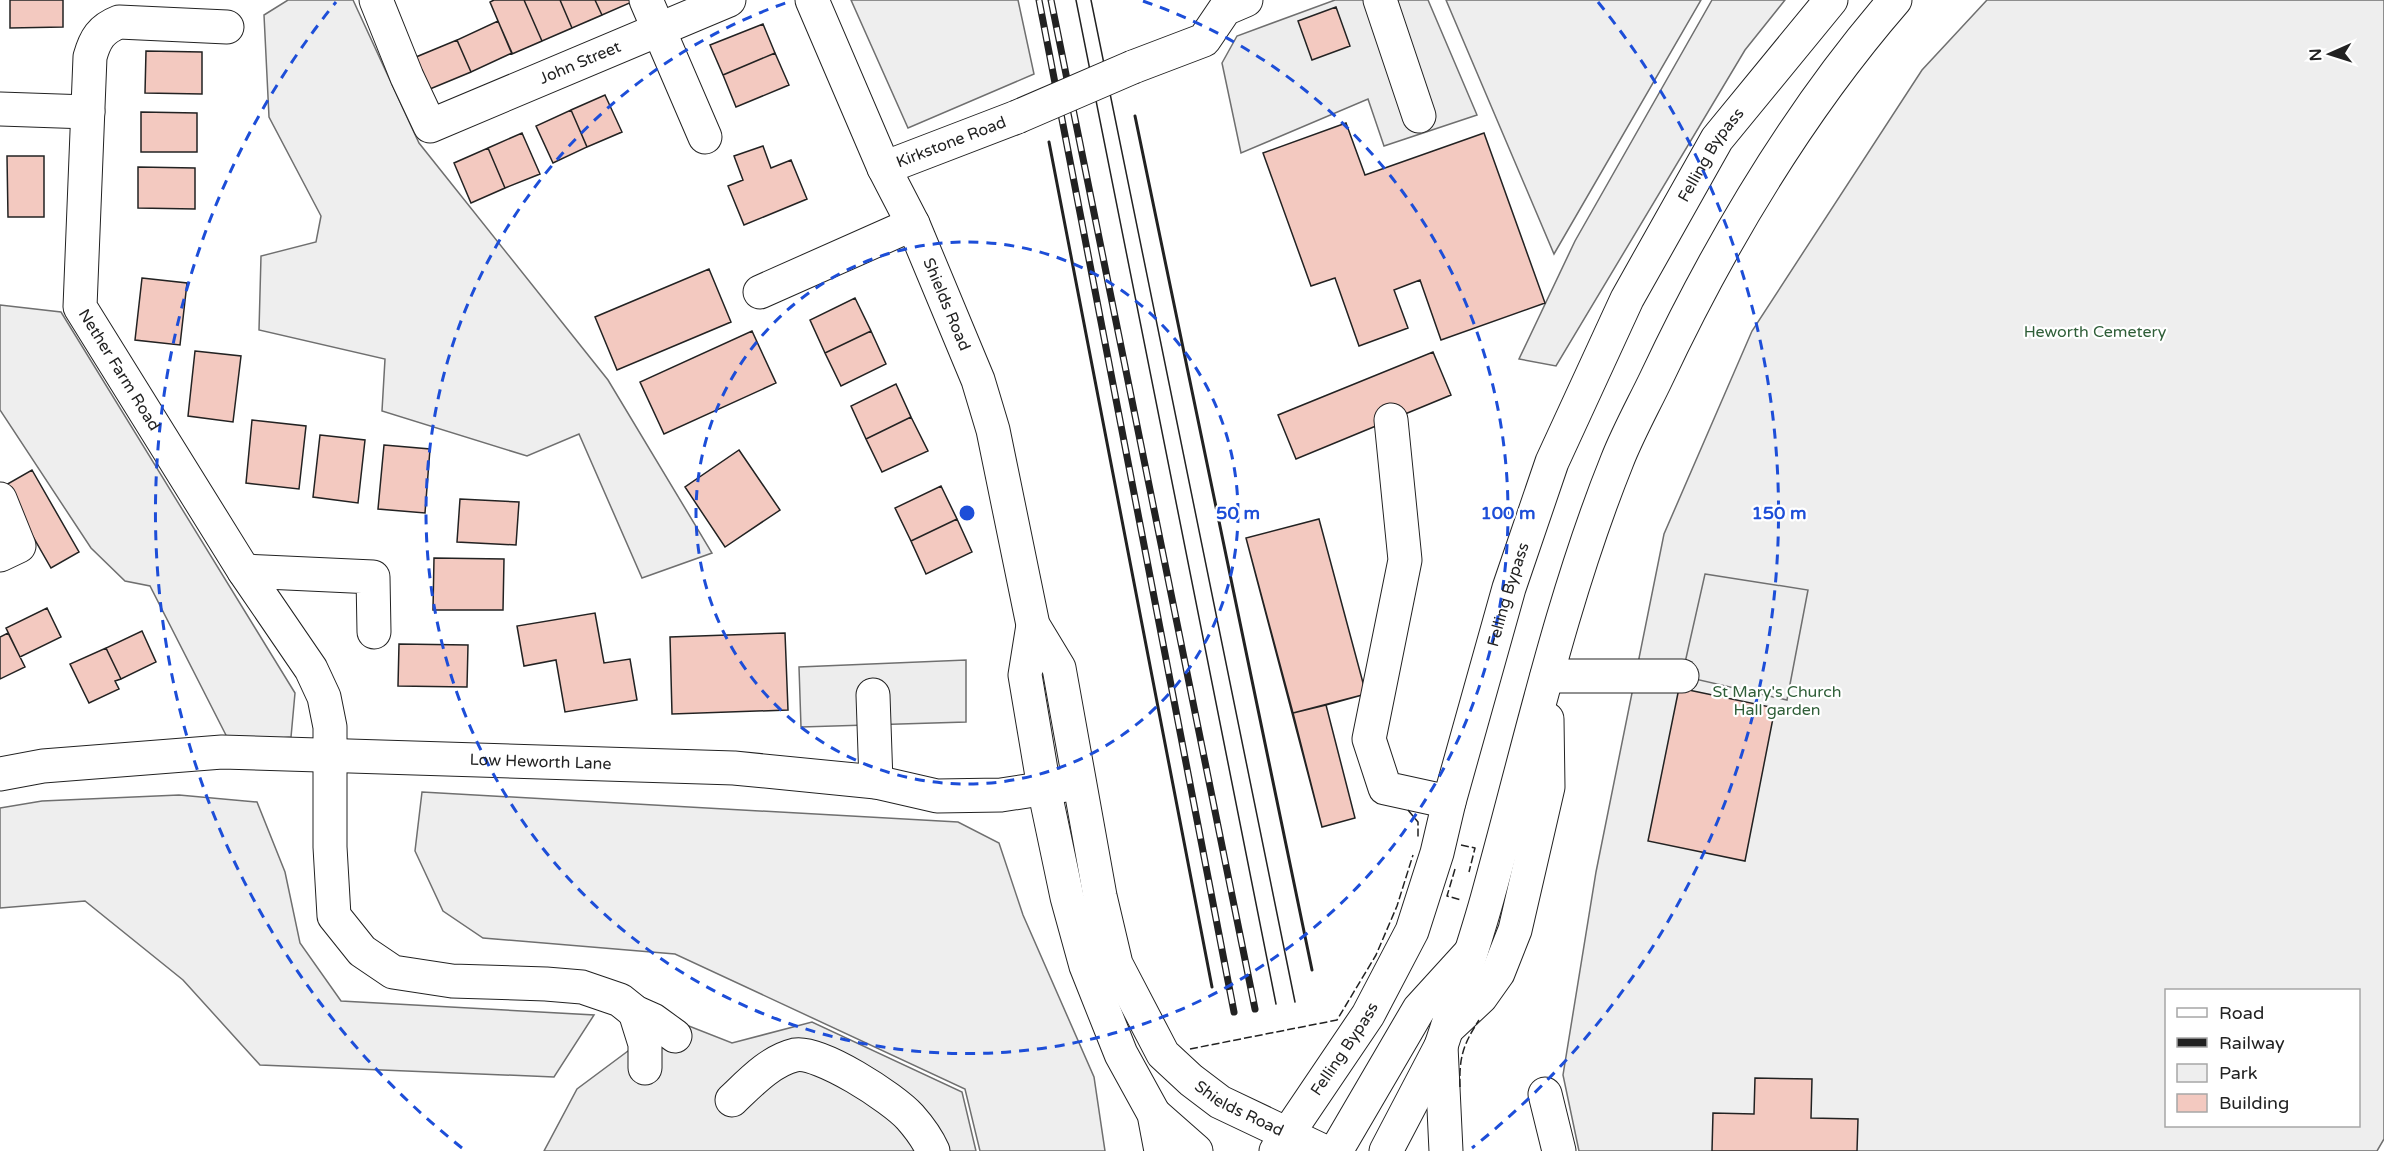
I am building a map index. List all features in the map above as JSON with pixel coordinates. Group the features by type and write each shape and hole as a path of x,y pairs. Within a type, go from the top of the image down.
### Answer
{"main road":[{"name":"John Street","path":"376,0 407,77 430,126 653,15 729,0"},
{"name":"Shields Road","path":"812,0 884,168 914,224 978,380 993,430 1033,625 1059,668 1100,896 1116,964 1163,1054 1191,1080 1281,1142 1323,1151"},
{"name":"Kirkstone Road","path":"884,168 1017,117 1133,67 1204,40 1225,9 1246,0"},
{"path":"1380,0 1419,116"},
{"name":"Felling Bypass","path":"1281,1142 1368,1015 1412,931 1434,865 1449,802 1509,588 1552,462 1627,299 1717,139 1831,0"},
{"path":"1386,1151 1444,1037 1489,894 1547,675 1579,569 1617,460 1718,254 1793,132 1895,0"},
{"path":"653,15 705,137"},
{"name":"Nether Farm Road","path":"227,27 119,22 106,27 94,41 90,57 80,307 244,571 311,669 324,697 330,727 330,847 334,916 362,951 393,972 452,981 582,987 620,1000 635,1012 653,1020 675,1036"},
{"path":"0,109 88,112"},
{"path":"760,292 914,224"},
{"path":"1391,420 1406,560 1369,739 1385,788 1449,802"},
{"path":"0,499 19,546 0,555"},
{"path":"244,571 373,577 374,632"},
{"path":"1033,625 1025,675 1044,788 1067,897 1086,966 1120,1054 1154,1114 1161,1151"},
{"path":"1547,675 1682,676"},
{"path":"1446,1151 1444,1037 1482,997 1498,973 1515,930 1548,787 1547,675"},
{"path":"873,694 876,782"},
{"name":"Low Heworth Lane","path":"0,774 43,766 222,752 723,767 876,782 937,796 1001,795 1079,783"},
{"path":"1336,1151 1419,1010 1470,953"},
{"path":"635,1012 645,1044 645,1068"},
{"path":"732,1100 772,1064 796,1055 810,1055 850,1073 909,1116 933,1151"},
{"path":"1545,1094 1559,1151"},
{"path":"1154,1114 1197,1151"}],"green space":[{"path":"288,0 353,0 419,143 608,380 712,553 642,578 579,434 527,456 382,411 385,359 259,330 261,256 316,242 321,216 269,117 264,15"},
{"path":"851,0 1018,0 1034,74 908,128"},
{"path":"1446,0 1701,0 1554,254"},
{"path":"1712,0 1785,0 1745,50 1556,366 1519,359 1575,241"},
{"name":"Heworth Cemetery","path":"1987,0 2384,0 2384,1139 2377,1151 1579,1151 1563,1075 1596,872 1664,534 1752,331 1922,70"},
{"path":"0,305 61,312 295,693 291,737 230,743 150,586 125,581 91,548 0,410"},
{"path":"422,792 958,822 999,843 1023,915 1094,1077 1105,1151 980,1151 965,1089 675,954 483,938 443,911 415,851"},
{"path":"179,795 257,802 285,872 300,943 341,1001 594,1015 554,1077 260,1065 183,980 85,901 0,908 0,808 42,801"}],"shaded area":[{"path":"1335,0 1428,0 1477,115 1384,146 1368,99 1241,153 1222,63 1237,36"},
{"path":"1705,574 1808,590 1787,700 1682,676"},
{"path":"966,660 966,722 801,727 799,667"},
{"path":"671,1019 732,1043 812,1022 962,1092 976,1151 544,1151 577,1089"}],"building":[{"path":"10,0 63,0 63,27 10,28"},
{"path":"524,0 542,41 512,54 490,2"},
{"path":"524,0 560,0 572,28 542,41"},
{"path":"560,0 595,0 602,15 572,28"},
{"path":"595,0 631,0 632,2 602,15"},
{"path":"1336,7 1350,46 1312,60 1298,21"},
{"path":"498,21 512,53 471,72 457,40"},
{"path":"763,24 775,53 723,75 710,45"},
{"path":"457,40 471,72 430,89 416,57"},
{"path":"146,51 202,52 202,94 145,93"},
{"path":"775,53 789,85 736,107 723,75"},
{"path":"605,95 622,132 587,147 571,110"},
{"path":"571,110 587,147 553,163 536,126"},
{"path":"141,112 197,113 197,152 141,152"},
{"path":"1346,123 1365,175 1484,133 1545,303 1441,340 1420,280 1394,290 1408,328 1359,346 1335,278 1311,286 1263,153"},
{"path":"522,133 540,174 505,188 488,148"},
{"path":"763,146 771,168 791,160 807,199 744,225 728,186 743,180 734,156"},
{"path":"488,148 505,188 471,203 454,163"},
{"path":"7,156 44,156 44,217 8,217"},
{"path":"138,167 195,168 195,209 138,208"},
{"path":"709,269 731,322 617,370 595,317"},
{"path":"142,278 187,283 180,345 135,340"},
{"path":"855,298 871,331 825,353 810,320"},
{"path":"752,331 776,383 664,434 640,382"},
{"path":"871,331 886,364 841,386 825,353"},
{"path":"195,351 241,356 233,422 188,416"},
{"path":"1433,352 1451,395 1296,459 1278,415"},
{"path":"896,384 911,417 866,439 851,406"},
{"path":"911,417 928,451 882,472 866,439"},
{"path":"252,420 306,426 299,489 246,483"},
{"path":"320,435 365,440 358,503 313,497"},
{"path":"384,445 430,449 425,513 378,509"},
{"path":"739,450 780,510 725,547 685,487"},
{"path":"32,470 79,552 51,568 4,486"},
{"path":"941,486 957,519 911,541 895,508"},
{"path":"460,499 519,502 516,545 457,542"},
{"path":"957,519 972,552 926,574 911,541"},
{"path":"1319,519 1366,694 1326,705 1355,818 1322,827 1246,538"},
{"path":"1319,519 1366,694 1293,713 1246,538"},
{"path":"434,558 504,559 503,610 433,610"},
{"path":"47,608 61,637 20,657 6,628"},
{"path":"595,613 604,663 630,659 637,700 565,712 556,660 524,666 517,626"},
{"path":"142,631 156,662 121,679 106,648"},
{"path":"8,633 25,667 0,679 0,637"},
{"path":"785,633 788,710 672,714 670,637"},
{"path":"399,644 468,645 467,687 398,686"},
{"path":"106,648 121,679 115,681 119,689 89,703 70,664"},
{"path":"1679,688 1775,708 1745,861 1648,841"},
{"path":"1326,705 1355,818 1322,827 1293,713"},
{"path":"1755,1078 1812,1079 1811,1118 1858,1119 1857,1151 1712,1151 1713,1113 1754,1114"}],"tram line":[{"path":"1076,0 1276,1004"},
{"path":"1091,0 1295,1002"}],"railway":[{"path":"1039,0 1234,1012"},
{"path":"1051,0 1255,1009"}],"fence":[{"path":"1408,810 1418,822 1418,838"},
{"path":"1461,845 1475,848 1469,872"},
{"path":"1190,1049 1337,1020 1376,955 1397,906 1413,855"},
{"path":"1455,869 1447,896 1461,900"},
{"path":"1460,1087 1463,1052 1479,1020"}],"wall":[{"path":"1135,116 1312,970"},
{"path":"1049,142 1212,987"}],"park label":[{"name":"St Mary's Church Hall garden","path":"1777,701"}]}
